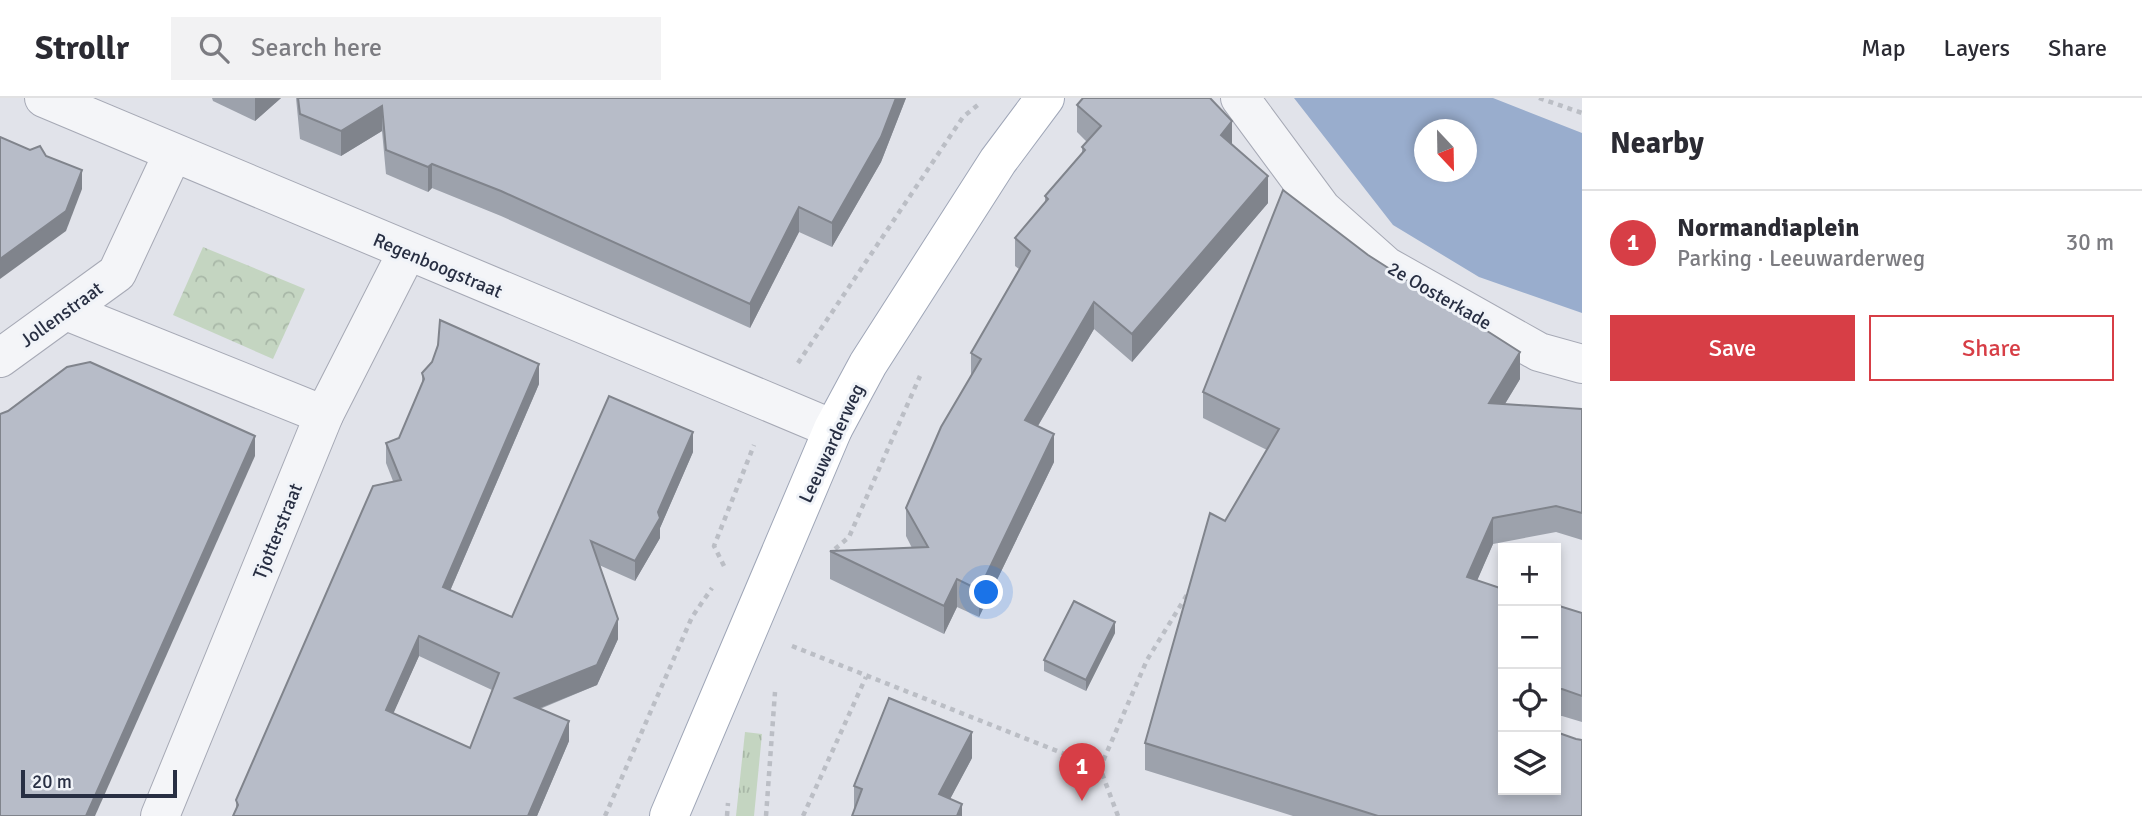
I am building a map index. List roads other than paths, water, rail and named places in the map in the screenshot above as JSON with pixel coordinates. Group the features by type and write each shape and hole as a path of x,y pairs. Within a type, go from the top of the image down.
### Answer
{"main road":[{"name":"Leeuwarderweg","path":"669,816 833,429 890,330 998,161 1045,98"}],"street":[{"name":"Regenboogstraat","path":"44,98 833,429"},
{"name":"2e Oosterkade","path":"1240,98 1322,209 1386,266 1539,352 1582,364"},
{"name":"Jollenstraat","path":"0,358 117,273 173,153"},
{"name":"Tjotterstraat","path":"160,816 324,415 407,252"},
{"path":"66,311 324,415"}],"water":[{"path":"1294,98 1493,98 1582,133 1582,313 1479,277 1393,225"}],"place":[{"name":"Normandiaplein","path":"1082,801"}]}
